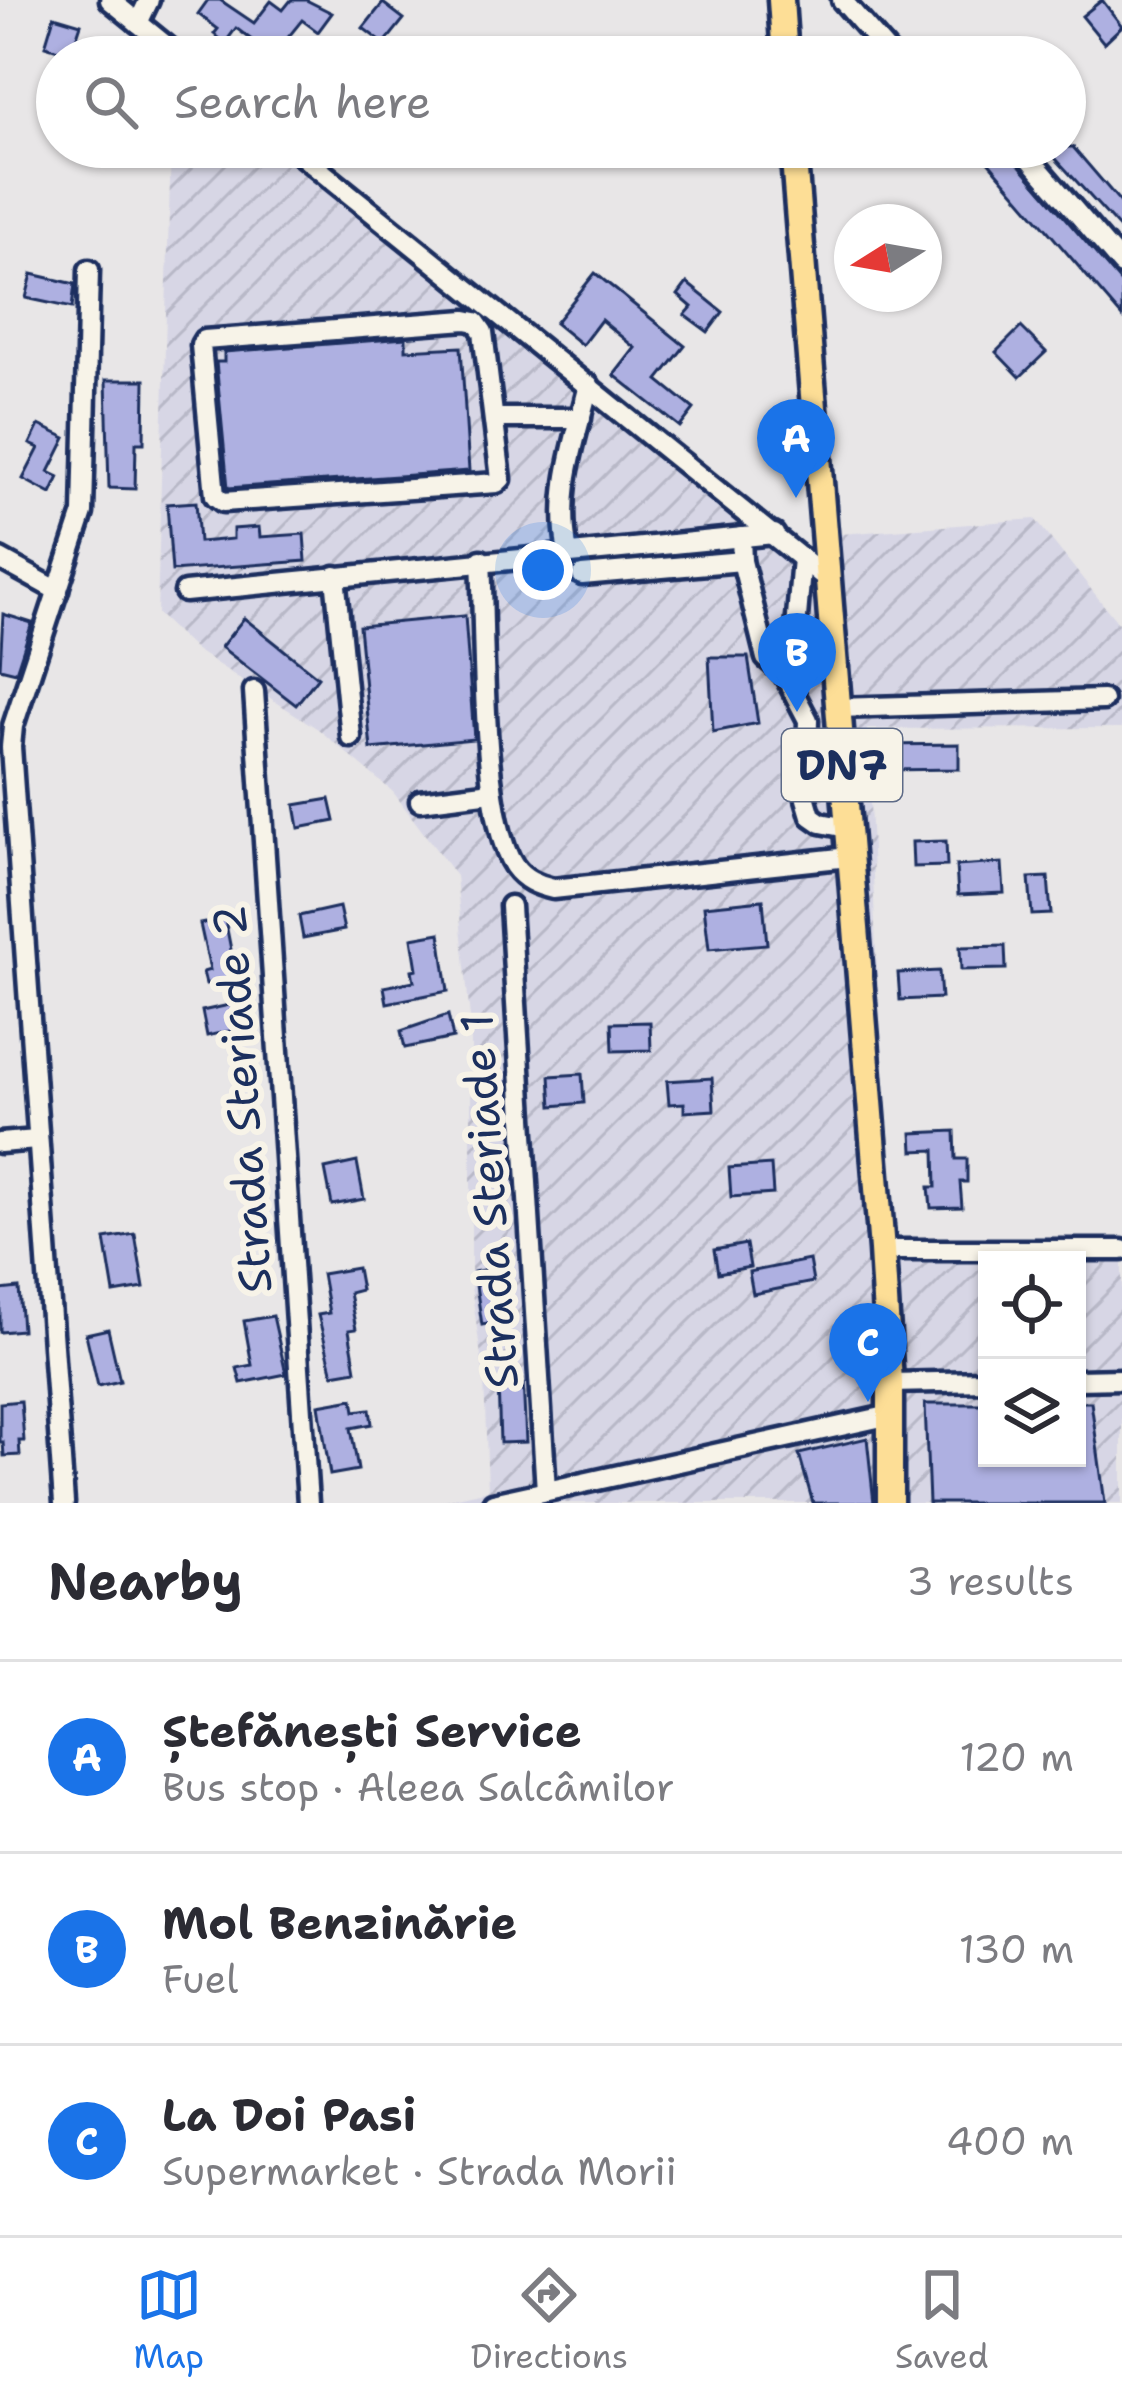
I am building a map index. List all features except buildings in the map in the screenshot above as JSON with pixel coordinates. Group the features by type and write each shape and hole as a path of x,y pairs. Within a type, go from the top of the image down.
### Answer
{"main road":[{"path":"781,0 784,36"},
{"name":"DN7","path":"795,168 882,1250 890,1383 890,1503"}],"street":[{"path":"110,0 154,36"},
{"path":"138,23 149,0"},
{"path":"842,0 874,36"},
{"path":"317,168 827,579"},
{"path":"1038,168 1122,265"},
{"path":"64,1503 6,770 13,726 83,513 89,270"},
{"path":"476,322 483,332 494,418 501,479 489,486 223,502 214,493 201,345 208,338 476,322"},
{"path":"568,553 561,517 563,484 590,385"},
{"path":"494,418 581,418"},
{"path":"185,592 774,534"},
{"path":"741,537 742,561 766,658 784,674 808,720 806,799 811,816 847,828"},
{"path":"784,674 795,641 802,558"},
{"path":"0,560 58,591"},
{"path":"482,560 492,792 500,834 523,877 553,890 849,857"},
{"path":"583,575 742,561"},
{"path":"335,576 351,736"},
{"name":"Strada Steriade 2","path":"254,691 308,1503"},
{"path":"837,708 1103,700"},
{"path":"420,801 492,792"},
{"name":"Strada Steriade 1","path":"510,906 546,1491"},
{"path":"0,1143 38,1140"},
{"path":"882,1250 1122,1250"},
{"path":"1086,1380 1122,1379"},
{"path":"890,1383 978,1382"},
{"path":"493,1503 891,1415"}],"shaded area":[{"path":"170,168 332,168 811,549 841,534 1035,519 1122,628 1122,728 867,729 888,1244 1122,1243 1122,1503 432,1503 488,1490 484,1377 471,1286 471,1028 456,876 393,792 318,729 194,649 157,614"}],"place":[{"name":"Ștefănești Service","path":"796,498"},
{"name":"Mol Benzinărie","path":"797,712"},
{"name":"La Doi Pasi","path":"868,1402"}]}
